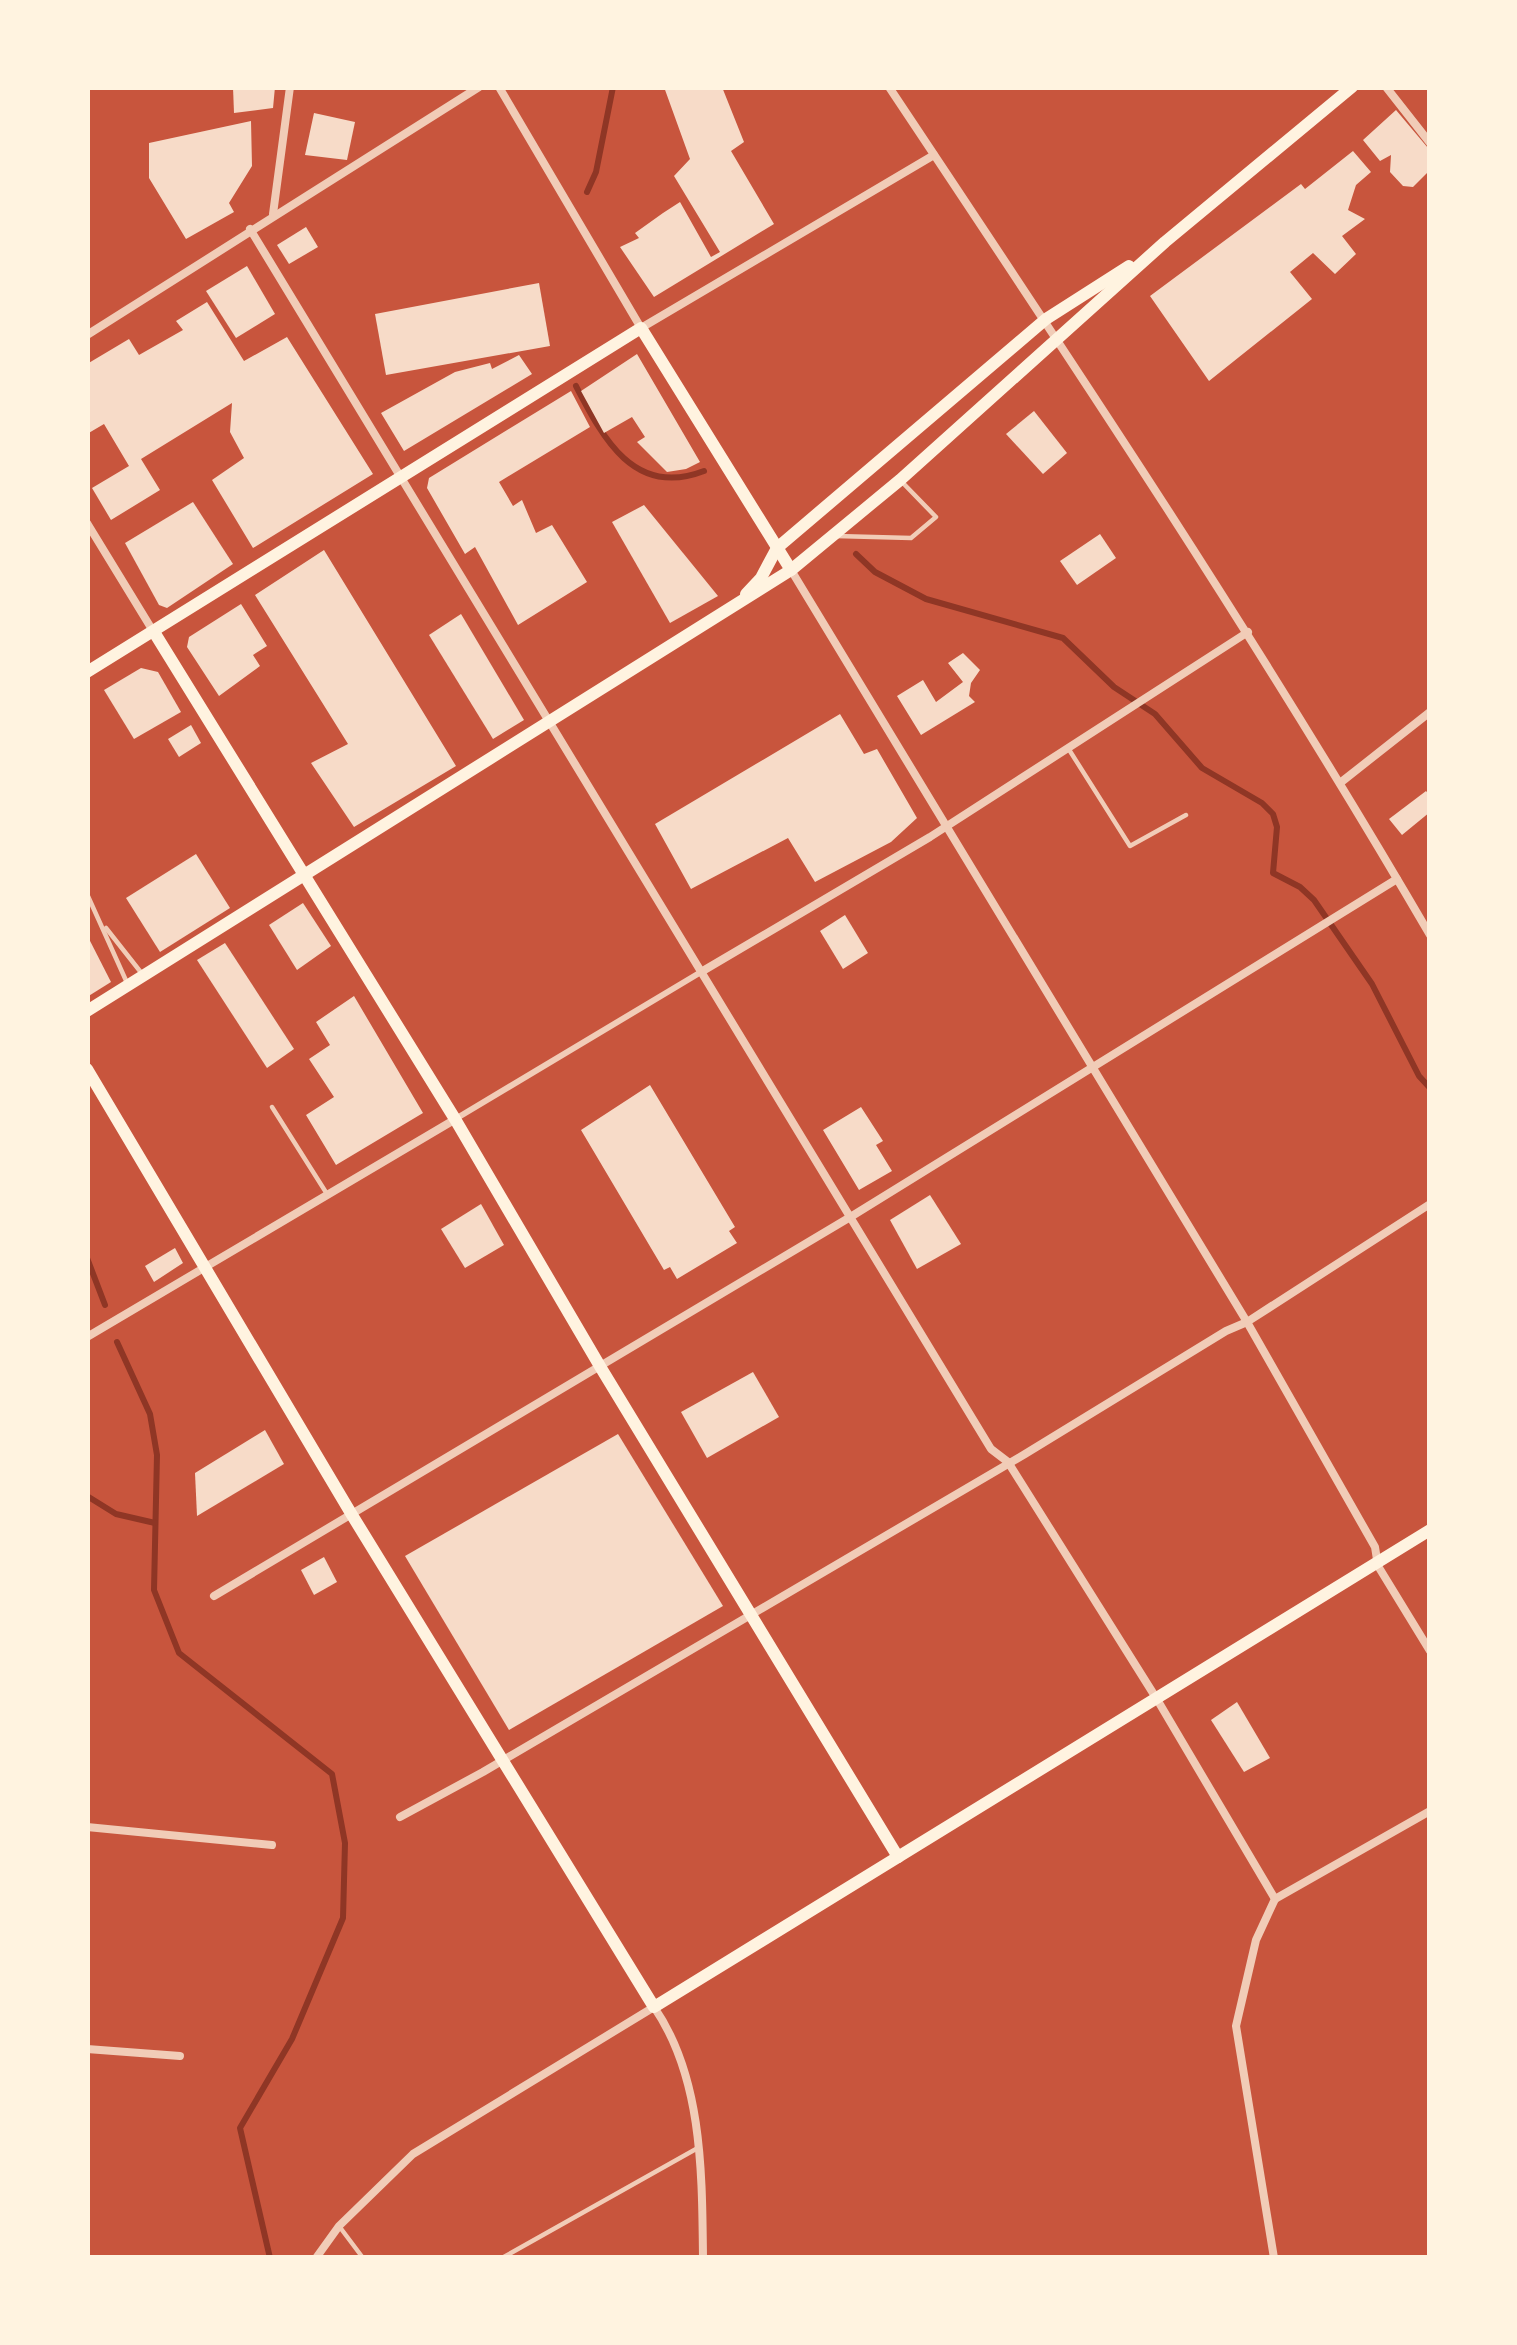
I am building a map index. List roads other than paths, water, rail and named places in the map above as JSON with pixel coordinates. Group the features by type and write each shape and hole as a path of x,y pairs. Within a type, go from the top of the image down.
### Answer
{"main road":[{"path":"87,1012 791,570 836,536 1166,242 1352,87"},
{"path":"729,611 761,578 777,548 1046,319 1166,242"},
{"path":"87,672 641,328 791,570"},
{"path":"154,632 455,1119 898,1857"},
{"path":"87,1069 352,1515 654,2008 1430,1530"}],"street":[{"path":"272,216 290,87"},
{"path":"87,335 479,87"},
{"path":"499,87 641,328 934,155"},
{"path":"889,87 1248,632 1430,935"},
{"path":"1386,87 1430,143"},
{"path":"250,230 991,1449 1008,1462 1275,1899"},
{"path":"87,523 154,632"},
{"path":"791,570 1247,1322 1375,1547 1378,1566 1430,1652"},
{"path":"87,1337 946,826 1248,632"},
{"path":"1340,783 1430,712"},
{"path":"214,1596 601,1368 1397,879"},
{"path":"400,1817 1247,1322 1430,1204"},
{"path":"1274,2258 1236,2026 1256,1940 1275,1899 1430,1811"},
{"path":"87,1827 272,1845"},
{"path":"316,2258 339,2226 413,2154 654,2008 677,2048 687,2081 698,2148 703,2258"},
{"path":"87,2049 180,2056"}],"lane":[{"path":"836,536 911,538 936,518 900,480"},
{"path":"1068,748 1130,846 1186,815"},
{"path":"87,894 143,975"},
{"path":"103,923 128,985"},
{"path":"272,1107 327,1194"},
{"path":"502,2258 698,2148"},
{"path":"339,2226 363,2258"}],"waterway":[{"path":"587,192 596,172 613,87"},
{"path":"576,386 610,443 640,470 680,477 704,471"},
{"path":"856,554 875,572 926,599 1063,638 1114,687 1155,714 1202,768 1262,803 1277,827 1273,873 1314,900 1372,984 1419,1076 1430,1088"},
{"path":"87,1258 105,1305"},
{"path":"117,1342 150,1414 157,1455 154,1590 179,1653 332,1774 345,1843 343,1918 292,2039 240,2128 270,2258"},
{"path":"87,1496 116,1514 155,1523"}]}
